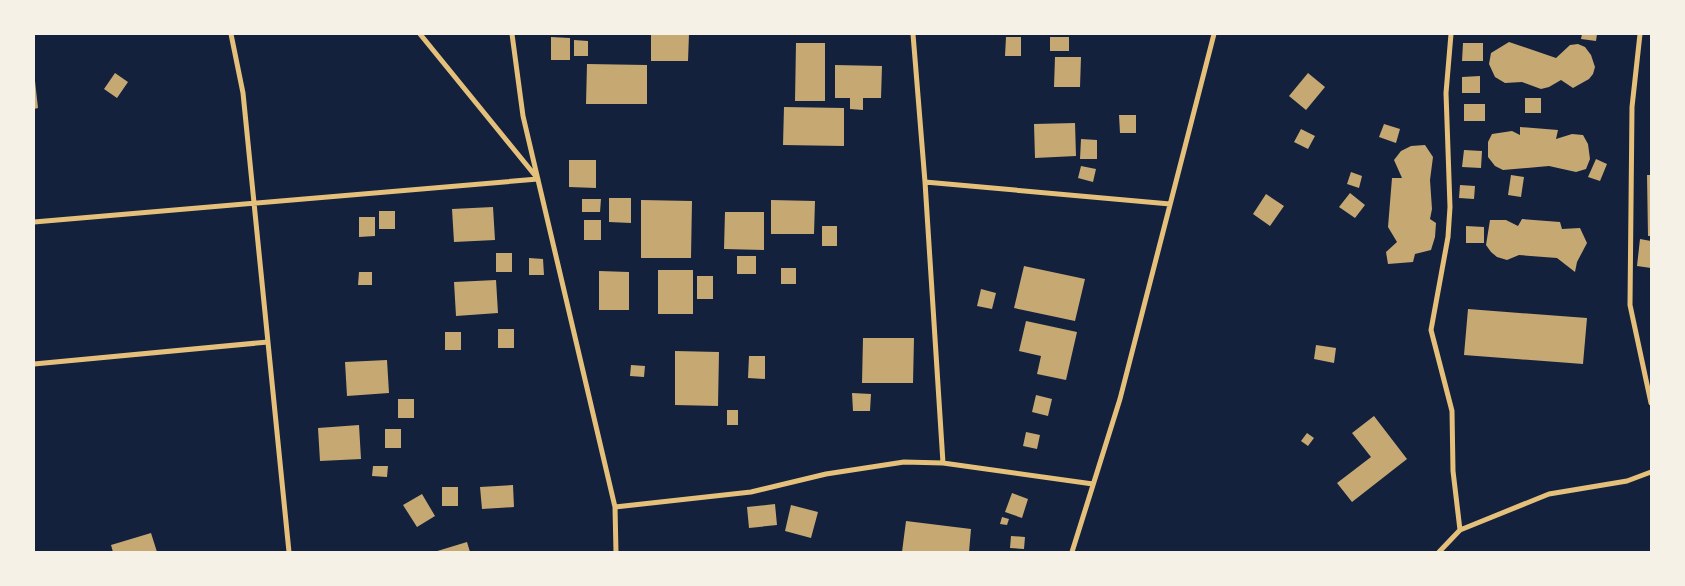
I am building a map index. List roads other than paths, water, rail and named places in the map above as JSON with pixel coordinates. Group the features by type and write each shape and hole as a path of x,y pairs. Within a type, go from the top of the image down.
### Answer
{"street":[{"path":"232,34 243,94 289,552"},
{"path":"420,34 538,180"},
{"path":"512,34 523,116 615,507 616,552"},
{"path":"913,34 925,182 943,463"},
{"path":"1072,552 1120,400 1214,34"},
{"path":"1451,34 1446,93 1450,207 1448,237 1431,330 1452,411 1453,471 1460,530"},
{"path":"1640,34 1632,107 1630,305 1651,404"},
{"path":"34,222 538,180"},
{"path":"925,182 1170,204"},
{"path":"34,364 268,342"},
{"path":"615,507 751,492 826,474 904,462 943,463 1093,484"},
{"path":"1439,552 1460,530 1549,494 1627,481 1651,472"}]}
